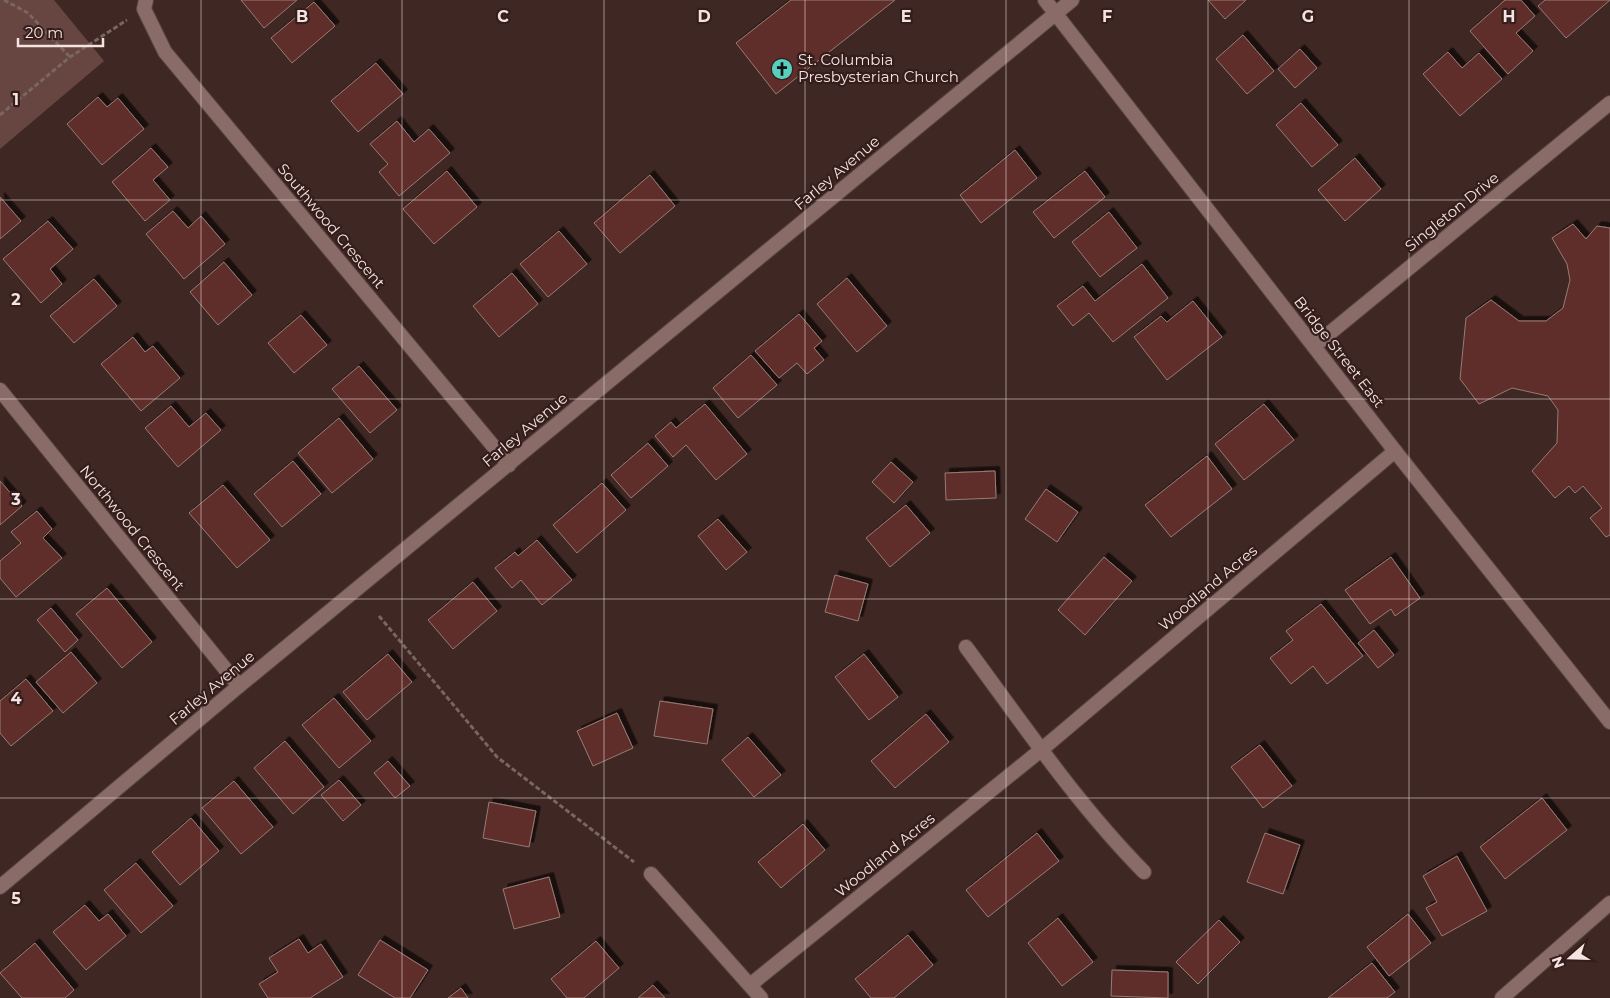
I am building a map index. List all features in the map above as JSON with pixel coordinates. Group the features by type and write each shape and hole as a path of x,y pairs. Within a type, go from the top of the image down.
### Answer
{"street":[{"name":"Bridge Street East","path":"1045,0 1395,450 1610,722"},
{"name":"Farley Avenue","path":"0,887 239,686 1072,0"},
{"name":"Southwood Crescent","path":"145,4 166,52 509,464"},
{"name":"Singleton Drive","path":"1314,346 1610,103"},
{"name":"Northwood Crescent","path":"0,390 239,686"},
{"name":"Woodland Acres","path":"750,985 1041,750 1395,450"},
{"path":"966,647 1041,750 1111,839 1144,872"},
{"path":"651,874 761,998"},
{"path":"1502,998 1610,904"}],"path":[{"path":"4,0 28,14 70,58"},
{"path":"0,115 70,58 145,4"},
{"path":"379,616 497,758 651,874"}],"shaded area":[{"path":"0,0 54,0 104,61 0,149"}],"building":[{"path":"241,0 297,0 264,28"},
{"name":"St. Columbia Presbysterian Church","path":"791,0 895,0 776,94 736,43"},
{"path":"1208,0 1246,0 1225,19"},
{"path":"1505,0 1521,0 1535,16 1516,33 1533,51 1508,74 1470,31"},
{"path":"1545,0 1610,0 1566,38 1538,6"},
{"path":"314,2 335,26 292,63 271,38"},
{"path":"1243,35 1274,71 1247,94 1216,59"},
{"path":"1300,49 1317,68 1295,88 1278,69"},
{"path":"1448,52 1462,68 1479,53 1502,79 1460,116 1423,74"},
{"path":"376,63 403,94 358,132 331,101"},
{"path":"98,97 107,107 118,98 144,129 102,165 67,124"},
{"path":"1301,103 1338,145 1312,167 1276,125"},
{"path":"397,121 414,142 429,129 450,153 399,196 379,172 388,164 370,144"},
{"path":"151,148 168,167 153,180 170,200 145,221 112,182"},
{"path":"1015,150 1037,178 981,223 960,195"},
{"path":"1355,158 1381,189 1345,221 1318,190"},
{"path":"447,171 477,207 434,244 403,209"},
{"path":"1085,171 1105,197 1054,238 1033,212"},
{"path":"650,175 675,206 620,253 594,223"},
{"path":"0,197 21,221 0,239"},
{"path":"173,211 188,228 201,216 225,244 184,279 146,234"},
{"path":"1109,212 1137,248 1100,277 1072,242"},
{"path":"48,221 73,249 50,269 62,284 41,303 3,259"},
{"path":"1573,224 1586,239 1597,226 1610,228 1610,535 1606,537 1590,518 1602,508 1583,486 1575,493 1569,486 1555,498 1532,471 1557,443 1558,410 1548,396 1512,388 1479,404 1460,379 1466,318 1491,300 1519,321 1546,321 1563,308 1570,280 1567,264 1552,238"},
{"path":"559,231 587,264 548,297 520,264"},
{"path":"224,262 252,295 218,325 190,292"},
{"path":"1142,264 1168,298 1113,342 1089,313 1073,326 1057,306 1083,286 1095,301"},
{"path":"512,273 538,304 499,337 473,306"},
{"path":"847,278 887,326 857,352 817,304"},
{"path":"94,279 117,306 74,343 50,316"},
{"path":"1193,301 1222,337 1167,380 1134,337 1161,316 1167,322"},
{"path":"799,314 822,341 814,348 824,360 807,374 797,363 779,378 755,351"},
{"path":"301,315 327,345 294,373 268,343"},
{"path":"133,337 145,352 153,346 180,378 141,411 101,364"},
{"path":"751,355 777,385 738,418 713,388"},
{"path":"359,366 397,410 370,433 332,389"},
{"path":"705,404 747,454 716,480 686,445 673,457 655,436 671,422 676,428"},
{"path":"1264,404 1294,440 1244,480 1215,444"},
{"path":"171,406 189,427 206,413 221,430 178,467 145,428"},
{"path":"339,418 373,459 332,493 298,453"},
{"path":"648,443 668,466 631,498 611,475"},
{"path":"1207,456 1232,489 1171,537 1145,505"},
{"path":"293,461 321,494 282,527 254,494"},
{"path":"891,462 913,482 894,503 872,482"},
{"path":"995,471 996,498 946,500 945,473"},
{"path":"0,481 22,506 0,525"},
{"path":"602,483 626,510 577,553 553,525"},
{"path":"223,485 270,540 237,568 189,513"},
{"path":"1046,489 1078,512 1057,542 1025,519"},
{"path":"906,505 930,533 890,567 866,538"},
{"path":"37,511 52,529 43,538 62,558 16,597 0,578 0,561 21,543 11,532"},
{"path":"718,519 747,552 726,570 698,536"},
{"path":"537,540 572,580 542,605 521,580 512,588 495,568 515,552 518,556"},
{"path":"1104,557 1132,581 1085,635 1058,610"},
{"path":"1391,557 1420,598 1395,616 1391,609 1370,624 1345,590"},
{"path":"835,575 868,584 858,621 825,612"},
{"path":"473,582 497,611 453,649 428,620"},
{"path":"107,588 152,642 122,668 76,614"},
{"path":"1321,604 1363,656 1327,684 1313,666 1291,684 1270,658 1293,640 1286,631"},
{"path":"51,608 78,640 65,652 37,620"},
{"path":"1374,630 1394,655 1378,668 1358,643"},
{"path":"71,652 97,683 63,713 36,682"},
{"path":"388,654 412,682 367,720 343,692"},
{"path":"864,654 898,697 869,720 835,677"},
{"path":"26,679 53,711 11,746 0,733 0,701"},
{"path":"334,698 371,741 339,768 302,725"},
{"path":"660,701 713,709 707,744 654,736"},
{"path":"617,713 633,748 593,766 577,731"},
{"path":"926,714 949,742 895,788 871,761"},
{"path":"748,737 781,775 754,797 722,760"},
{"path":"285,741 324,787 293,814 254,768"},
{"path":"1260,745 1292,786 1263,808 1231,767"},
{"path":"388,761 410,786 395,798 374,773"},
{"path":"339,780 361,805 343,821 321,795"},
{"path":"234,781 273,827 241,854 202,808"},
{"path":"1542,798 1567,830 1505,879 1480,847"},
{"path":"489,802 536,811 529,847 483,838"},
{"path":"191,818 219,851 180,885 152,852"},
{"path":"803,824 825,850 781,888 758,862"},
{"path":"1037,833 1059,861 988,917 966,890"},
{"path":"1265,833 1300,845 1283,894 1247,882"},
{"path":"1457,856 1487,911 1442,936 1426,908 1437,902 1423,876"},
{"path":"136,863 173,906 141,933 104,890"},
{"path":"549,877 560,917 514,929 503,889"},
{"path":"85,905 99,921 108,914 126,936 86,970 53,932"},
{"path":"1408,914 1431,943 1389,976 1367,947"},
{"path":"1058,918 1093,962 1062,986 1028,943"},
{"path":"1219,920 1240,942 1198,984 1176,962"},
{"path":"908,935 933,965 894,998 871,998 855,979"},
{"path":"299,939 308,953 321,944 343,977 310,998 268,998 259,984 278,972 269,958"},
{"path":"380,940 428,970 410,998 395,998 358,975"},
{"path":"596,941 619,968 584,998 567,998 551,979"},
{"path":"35,943 74,990 65,998 22,998 0,973"},
{"path":"1372,963 1395,992 1387,998 1328,998"},
{"path":"1112,970 1168,972 1168,998 1111,996"},
{"path":"653,985 665,998 638,998"},
{"path":"461,988 468,998 448,998"}],"place":[{"name":"St. Columbia Presbysterian Church","path":"782,69"}]}
